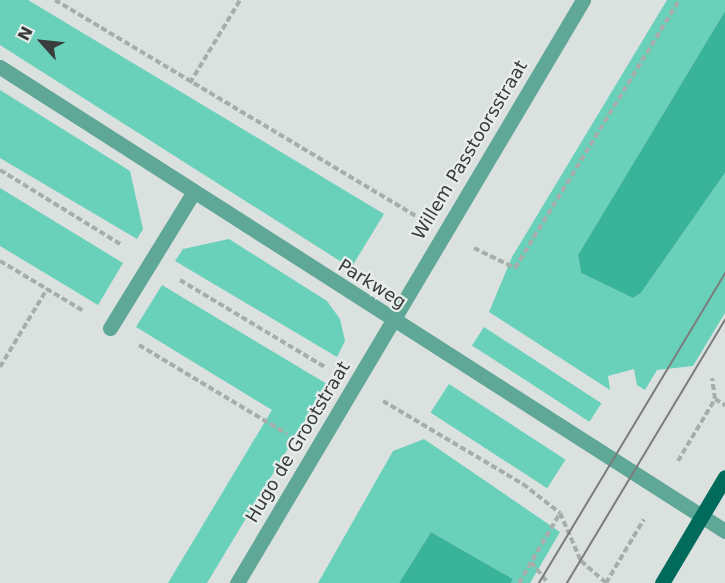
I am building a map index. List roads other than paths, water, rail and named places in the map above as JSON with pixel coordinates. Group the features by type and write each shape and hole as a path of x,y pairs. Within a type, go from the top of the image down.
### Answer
{"main road":[{"path":"663,583 725,477"}],"street":[{"name":"Willem Passtoorsstraat","path":"392,320 583,0"},
{"name":"Parkweg","path":"0,67 193,193 725,531"},
{"path":"110,328 193,193"},
{"name":"Hugo de Grootstraat","path":"237,583 392,320"}],"tram line":[{"path":"539,583 725,273"},
{"path":"567,583 725,320"}]}
